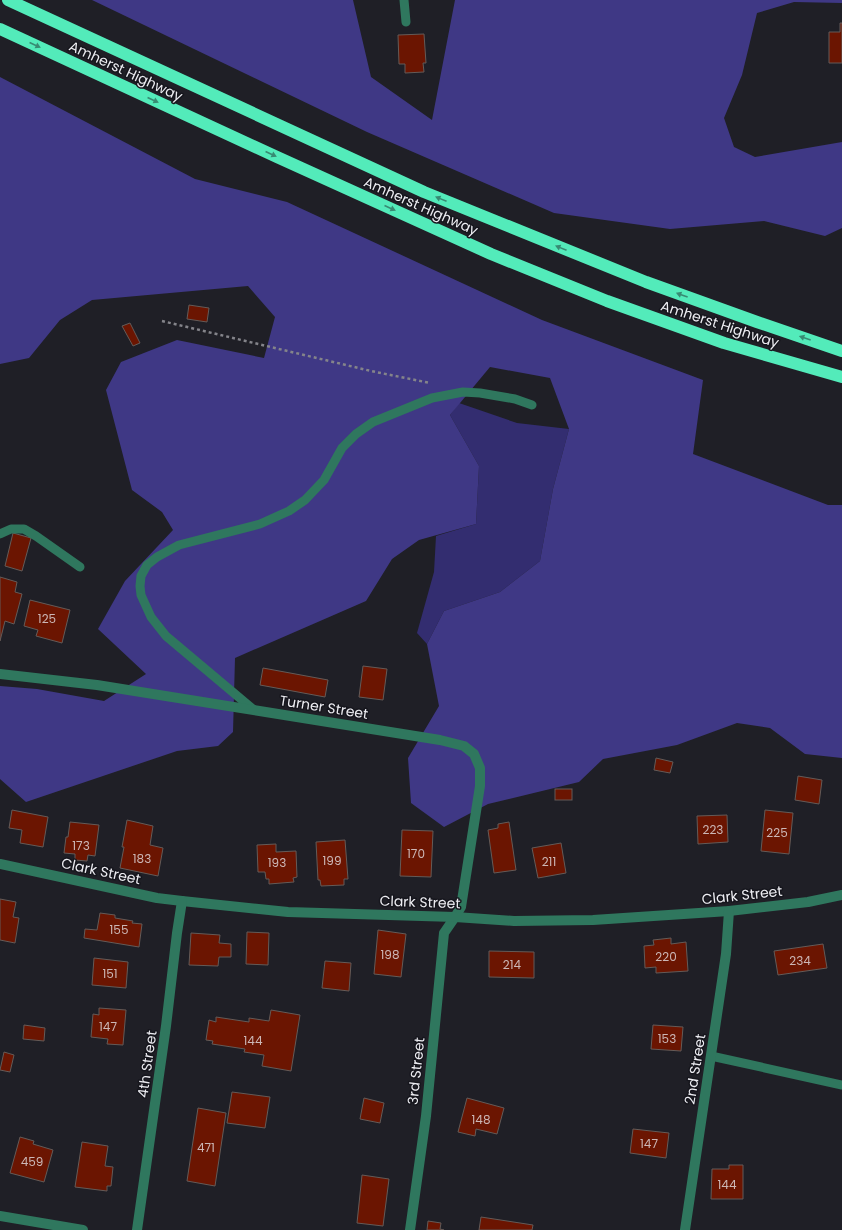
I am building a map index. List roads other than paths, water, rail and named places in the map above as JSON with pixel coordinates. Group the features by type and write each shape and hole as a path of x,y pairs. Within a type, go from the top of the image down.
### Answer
{"highway":[{"name":"Amherst Highway","path":"8,0 424,192 646,282 757,322 842,350"},
{"name":"Amherst Highway","path":"0,29 491,254 607,301 724,343 842,378"}],"street":[{"name":"Turner Street","path":"0,674 97,685 440,740 464,746 474,754 480,768 480,786 461,907 455,917"},
{"name":"Clark Street","path":"0,864 157,898 182,901 288,912 455,917 514,921 593,920 729,911 808,902 842,895"},
{"name":"4th Street","path":"136,1230 166,1026 182,901"},
{"name":"2nd Street","path":"685,1230 726,954 729,911"},
{"name":"3rd Street","path":"410,1230 426,1116 444,933 455,917"},
{"path":"0,1216 83,1230"}],"lane":[{"path":"404,0 406,22"},
{"path":"254,710 166,636 151,617 141,596 140,586 141,576 147,565 157,557 179,545 260,524 289,511 305,500 324,480 342,448 356,434 373,422 432,398 463,392 480,393 515,399 532,405"},
{"path":"0,534 11,529 24,529 80,567"},
{"path":"711,1056 842,1085"}]}
